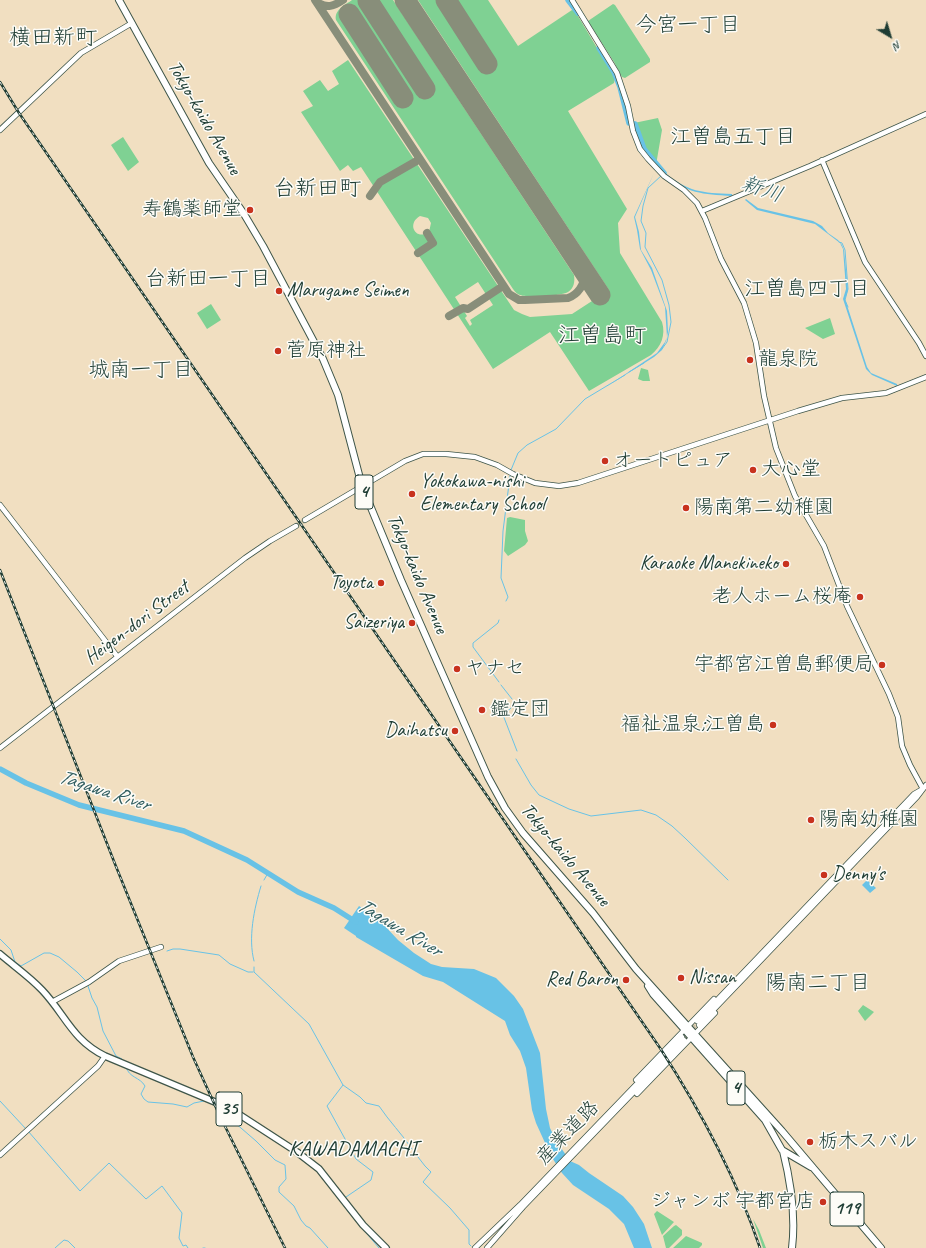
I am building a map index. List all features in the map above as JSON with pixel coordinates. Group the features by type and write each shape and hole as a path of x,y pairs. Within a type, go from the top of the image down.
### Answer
{"highway":[{"name":"Tokyo-kaido Avenue","path":"119,0 210,166 244,214 316,344 338,395 362,486 401,580 499,797 523,833 593,913 636,969 694,1036 765,1112"},
{"name":"Tokyo-kaido Avenue","path":"694,1036 765,1120 782,1150"},
{"name":"119","path":"765,1112 881,1248"},
{"name":"4","path":"765,1112 779,1138 787,1166 794,1221 792,1248"},
{"name":"119","path":"782,1131 783,1136 802,1161"},
{"name":"119","path":"782,1150 802,1161 814,1170"},
{"path":"787,1166 792,1161 802,1161"}],"main road":[{"name":"35","path":"0,954 38,986 78,1037 88,1046 105,1056 215,1102 246,1119 297,1152 319,1169 363,1225 386,1248"}],"street":[{"path":"572,0 617,74 626,101 633,131 640,149 664,176 692,197 702,211 721,259 741,297 757,345 764,396 774,442 795,496 824,546 847,606 889,694 898,717 902,746 910,765 924,787"},
{"path":"0,130 79,55 132,23"},
{"path":"702,211 926,114"},
{"path":"822,160 865,262 919,343 926,356"},
{"path":"305,520 405,461 423,454 432,453 475,457 498,465 517,476 535,483 559,486 578,483 832,400 886,393 926,378"},
{"path":"0,505 117,656"},
{"name":"Heigen-dori Street","path":"0,748 245,558 296,526"},
{"path":"924,787 917,797 855,862 698,1023 775,939 914,794 924,787"},
{"path":"611,1113 628,1089 686,1027 742,969 775,939"},
{"path":"611,1113 635,1095 694,1036 767,957 774,946"},
{"path":"52,1002 89,982 119,961 161,947"},
{"name":"産業道路","path":"487,1248 555,1171 683,1039"},
{"path":"0,1155 98,1066 105,1056"},
{"name":"産業道路","path":"475,1248 555,1171"}],"green space":[{"path":"352,0 393,0 574,275 574,285 572,289 565,293 537,296 520,295 514,290 336,20 338,11"},
{"path":"418,0 488,0 518,46 572,10 575,11 615,78 614,83 568,111 627,209 618,223 620,253 662,322 663,327 662,340 655,352 589,391 550,332 493,369 361,167 353,171 348,165 340,171 301,112 313,106 303,91 320,80 328,91 339,84 332,71 348,60 514,310 530,317 572,314 609,290","holes":["420,216 428,218 431,223 429,232 424,234 417,233 413,227 416,219","478,282 493,305 470,320 472,324 470,326 465,318 467,316 455,297"]},
{"path":"613,4 650,59 650,62 625,78 622,77 588,21"},
{"path":"658,118 662,130 656,165 642,146 634,123"},
{"path":"123,137 139,162 128,171 111,145"},
{"path":"211,304 221,320 207,329 197,313"},
{"path":"830,318 835,334 823,339 805,328"},
{"path":"641,368 648,370 650,381 638,379"},
{"path":"510,517 525,520 525,531 528,541 525,545 508,556 504,551 507,518"},
{"path":"863,1005 874,1012 865,1021 858,1011"},
{"path":"657,1211 674,1222 662,1235 654,1214"},
{"path":"753,1219 759,1230 766,1248 763,1248"},
{"path":"676,1225 682,1230 682,1235 669,1248 666,1248 663,1236"},
{"path":"686,1236 702,1243 702,1245 699,1248 673,1248"}],"water":[{"path":"664,172 681,184 696,190 712,193 732,194 732,196 695,192 672,180 663,173"},
{"path":"654,173 635,217 639,232 641,250 652,268 667,311 667,337 665,307 651,270 640,249 634,217"},
{"path":"746,199 758,208 813,221 822,226 828,233 838,240 842,245 844,250 848,290 845,299 867,367 871,373 897,384 897,386 872,375 866,369 843,299 846,289 843,249 840,243 815,224 757,210 745,200"},
{"path":"667,338 662,350 654,357 606,387 657,353"},
{"path":"867,880 876,888 870,893 862,885"},
{"path":"359,906 368,912 373,913 398,940 431,964 442,967 474,969 496,978 514,996 523,1009 540,1053 546,1109 550,1128 557,1142 570,1161 579,1165 623,1196 633,1207 644,1224 652,1248 634,1248 624,1224 609,1209 573,1185 562,1173 551,1156 536,1123 532,1110 526,1068 520,1051 510,1035 505,1021 443,982 423,976 356,937 344,928"}],"waterway":[{"name":"新川","path":"568,0 578,13"},
{"name":"新川","path":"599,48 614,72 620,87 629,123 635,124 644,149 664,173"},
{"path":"662,175 648,188 641,221 646,233 645,247 662,280 669,305 671,322 667,342 662,349"},
{"name":"新川","path":"839,242 842,243 845,250 848,289 845,300 848,307"},
{"path":"629,372 644,363"},
{"path":"511,470 518,453 527,445 556,429 585,399 625,375"},
{"path":"506,601 508,597 501,578 503,531 510,476"},
{"path":"499,620 498,623 473,643 473,647 499,682"},
{"path":"501,685 512,699"},
{"path":"511,708 503,715 517,751"},
{"path":"516,759 531,785 539,795 569,809 591,816 641,810 656,815 672,826 728,880"},
{"name":"Tagawa River","path":"0,769 26,783 79,805 184,831 247,860 298,892 334,908 356,922"},
{"path":"264,880 268,873"},
{"path":"254,961 252,952 252,933 256,904 261,886"},
{"path":"0,939 11,950 15,962 21,966 44,953 50,953 59,957 86,981"},
{"path":"167,951 180,949 219,955 230,964 248,972 253,972"},
{"path":"254,967 254,972 309,1024 343,1085 327,1106 356,1159 373,1172 371,1180 346,1197"},
{"path":"88,986 97,1007 103,1031 116,1056 123,1061"},
{"path":"126,1067 127,1071 145,1086 141,1094 148,1102 187,1107 194,1103 204,1101"},
{"path":"343,1085 366,1103 379,1106 412,1149"},
{"path":"0,1101 26,1129"},
{"path":"219,1109 256,1141 275,1160 285,1165 286,1179 279,1187 279,1192 294,1206 301,1220 328,1248"},
{"path":"28,1131 80,1191 109,1163 146,1199 162,1186 182,1213 179,1238 183,1246 186,1245 188,1248"},
{"path":"418,1157 431,1172 423,1182 450,1208 469,1230 469,1244 471,1246"},
{"path":"347,1210 379,1248"},
{"path":"55,1248 64,1240 68,1241 75,1248"}],"taxiway":[{"path":"315,0 509,294 519,300 568,298 580,289 586,275"},
{"path":"317,2 330,6 343,0"},
{"path":"370,196 380,182 420,159"},
{"path":"418,253 433,243 427,233"},
{"path":"449,316 463,308 468,309 503,286"}],"runway":[{"path":"405,0 600,295"},
{"path":"446,0 487,64"},
{"path":"368,1 425,89"},
{"path":"349,14 403,98"}],"tunnel":[{"path":"296,526 305,520"},
{"path":"682,1037 697,1021"},
{"path":"684,1040 699,1025"}],"railway":[{"path":"0,82 19,113 660,1048 690,1096 729,1170 760,1248"},
{"path":"0,570 115,864 193,1057 218,1112 285,1248"}],"place":[{"name":"寿鶴薬師堂","path":"250,210"},
{"name":"Marugame Seimen","path":"279,291"},
{"name":"菅原神社","path":"278,351"},
{"name":"龍泉院","path":"750,360"},
{"name":"オートピュア","path":"605,461"},
{"name":"大心堂","path":"753,470"},
{"name":"Yokokawa-nishi Elementary School","path":"412,494"},
{"name":"陽南第二幼稚園","path":"686,508"},
{"name":"Karaoke Manekineko","path":"786,564"},
{"name":"Toyota","path":"381,583"},
{"name":"老人ホーム桜庵","path":"860,597"},
{"name":"Saizeriya","path":"412,623"},
{"name":"宇都宮江曽島郵便局","path":"882,665"},
{"name":"ヤナセ","path":"457,669"},
{"name":"鑑定団","path":"482,710"},
{"name":"福祉温泉;江曽島","path":"773,725"},
{"name":"Daihatsu","path":"455,731"},
{"name":"陽南幼稚園","path":"811,820"},
{"name":"Denny's","path":"824,875"},
{"name":"Nissan","path":"681,978"},
{"name":"Red Baron","path":"626,980"},
{"name":"栃木スバル","path":"810,1142"},
{"name":"ジャンボ 宇都宮店","path":"823,1202"}],"district":[{"name":"今宮一丁目","path":"688,25"},
{"name":"横田新町","path":"53,38"},
{"name":"江曽島五丁目","path":"733,137"},
{"name":"台新田町","path":"317,189"},
{"name":"台新田一丁目","path":"208,279"},
{"name":"江曽島四丁目","path":"807,289"},
{"name":"江曽島町","path":"602,336"},
{"name":"城南一丁目","path":"141,370"},
{"name":"陽南二丁目","path":"818,983"},
{"name":"KAWADAMACHI","path":"353,1149"}]}
